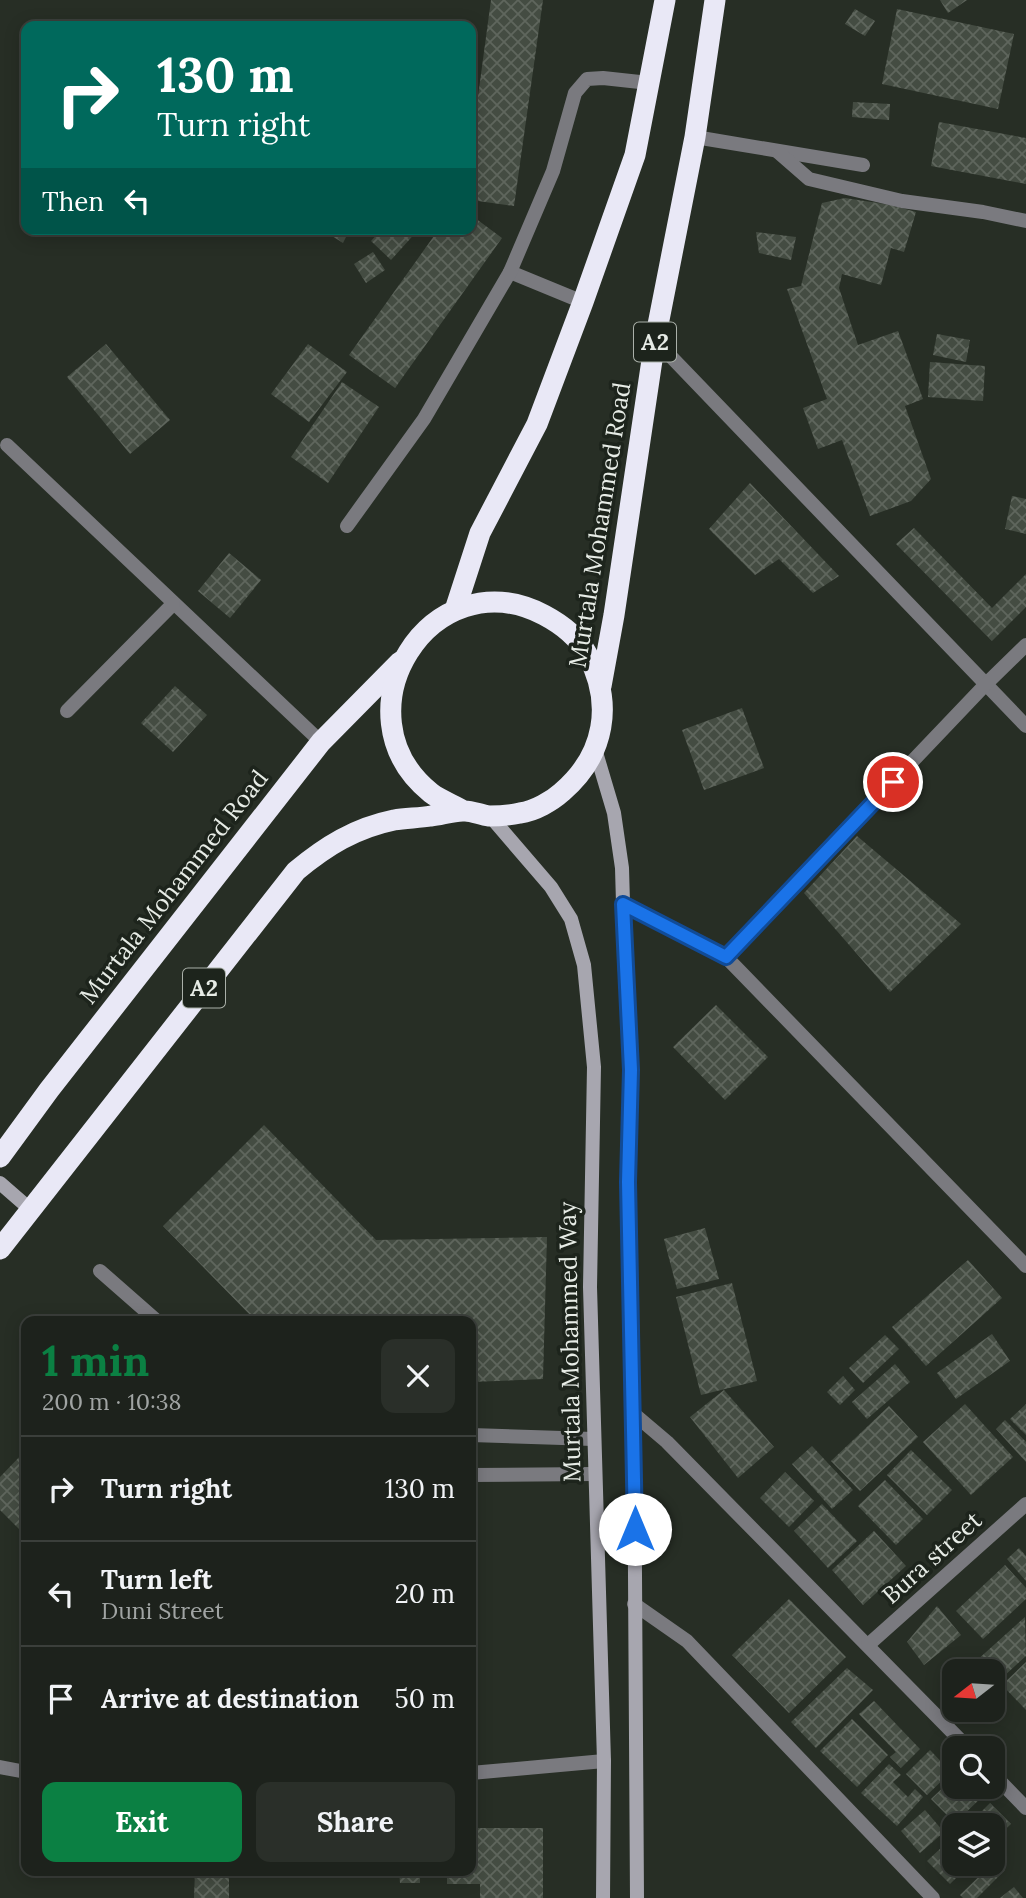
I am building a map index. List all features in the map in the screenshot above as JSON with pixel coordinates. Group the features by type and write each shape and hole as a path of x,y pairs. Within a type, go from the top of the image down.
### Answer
{"highway":[{"path":"455,610 480,533 537,424 635,155 665,0"},
{"name":"Murtala Mohammed Road","path":"601,686 636,476 655,340 695,137 716,2"},
{"name":"A2","path":"0,1249 296,871 326,847 357,831 395,820 464,811 490,816 523,813 554,800 579,778 596,749 603,723 601,686 586,652 561,624 528,607 491,602 455,610 424,631 402,660 391,695 393,732 407,766 432,793 464,811"},
{"name":"Murtala Mohammed Road","path":"0,1157 49,1090 321,742 402,660"}],"main road":[{"path":"596,749 614,813 622,868 631,1070 628,1182 634,1414 637,1898"},
{"name":"Murtala Mohammed Way","path":"490,816 551,887 570,919 584,965 594,1067 590,1287 604,1761 603,1898"},
{"path":"0,1183 31,1210"}],"street":[{"path":"347,526 424,419 510,272 553,171 575,93 587,79 649,83"},
{"path":"695,137 863,165"},
{"path":"778,152 808,179 902,201 1026,221"},
{"path":"510,272 583,302"},
{"path":"655,340 1026,726"},
{"path":"7,445 321,742"},
{"path":"67,711 173,604"},
{"path":"726,957 1026,645"},
{"path":"623,904 726,957 1026,1266"},
{"path":"100,1271 151,1316"},
{"path":"634,1414 667,1441 956,1736"},
{"path":"476,1435 593,1439"},
{"path":"476,1475 594,1474"},
{"name":"Bura street","path":"868,1645 1026,1504"},
{"path":"634,1604 687,1642 933,1898"},
{"path":"476,1773 604,1761"},
{"path":"0,1767 21,1771"},
{"path":"1005,1786 1026,1808"}],"building":[{"path":"491,0 543,0 514,206 476,201 476,111"},
{"path":"940,0 967,0 948,13"},
{"path":"855,9 875,21 865,36 845,24"},
{"path":"897,9 1014,34 998,109 882,84"},
{"path":"853,102 890,104 889,120 852,117"},
{"path":"939,122 1026,138 1026,184 931,166"},
{"path":"845,198 916,212 904,252 891,248 881,285 842,274 839,288 858,345 898,331 923,399 905,406 931,479 911,501 870,516 842,440 818,449 803,408 827,399 787,289 801,286 822,203"},
{"path":"476,219 502,238 395,388 349,355 435,235 476,235"},
{"path":"756,232 796,237 791,260 759,253"},
{"path":"330,235 347,235 343,243"},
{"path":"376,235 414,235 391,260 371,241"},
{"path":"373,252 385,270 366,283 354,264"},
{"path":"937,334 970,340 966,362 933,355"},
{"path":"106,344 170,420 130,454 67,377"},
{"path":"308,344 347,372 309,422 271,394"},
{"path":"930,362 985,366 983,401 928,397"},
{"path":"342,382 379,407 328,483 291,457"},
{"path":"750,483 839,576 813,593 779,559 755,575 709,529"},
{"path":"1012,496 1026,499 1026,534 1005,529"},
{"path":"914,528 992,608 1026,574 1026,607 992,641 896,544"},
{"path":"229,553 261,580 230,618 198,591"},
{"path":"175,686 207,715 173,752 141,723"},
{"path":"742,708 764,768 704,790 682,730"},
{"path":"857,836 961,924 890,992 804,893"},
{"path":"716,1005 768,1057 725,1100 673,1047"},
{"path":"264,1125 376,1240 547,1237 543,1379 476,1382 476,1316 251,1316 163,1226"},
{"path":"705,1228 719,1279 677,1289 664,1239"},
{"path":"968,1260 1002,1298 926,1366 892,1327"},
{"path":"732,1283 757,1381 701,1395 676,1297"},
{"path":"992,1334 1010,1361 956,1399 937,1373"},
{"path":"885,1335 899,1349 863,1383 849,1368"},
{"path":"895,1364 910,1382 867,1419 852,1402"},
{"path":"843,1376 855,1390 840,1405 827,1392"},
{"path":"724,1390 774,1447 738,1478 690,1417"},
{"path":"965,1404 1013,1457 971,1495 923,1442"},
{"path":"1026,1404 1026,1435 1010,1419"},
{"path":"889,1406 918,1437 860,1491 831,1461"},
{"path":"1005,1420 1026,1442 1026,1462 996,1429"},
{"path":"812,1446 853,1490 832,1509 792,1464"},
{"path":"911,1450 952,1490 927,1515 887,1475"},
{"path":"21,1455 21,1531 0,1510 0,1477"},
{"path":"785,1472 814,1501 789,1527 760,1498"},
{"path":"885,1480 923,1519 896,1545 858,1506"},
{"path":"822,1504 857,1541 828,1568 794,1531"},
{"path":"874,1531 906,1566 863,1605 832,1570"},
{"path":"1019,1548 1026,1556 1026,1581 1007,1559"},
{"path":"1005,1565 1026,1588 1026,1599 983,1639 956,1611"},
{"path":"789,1599 846,1657 789,1713 732,1655"},
{"path":"937,1606 961,1635 924,1665 907,1642"},
{"path":"1025,1617 1026,1656 1005,1675 1005,1659 978,1659"},
{"path":"1026,1662 1026,1710 1005,1688 1005,1682"},
{"path":"847,1668 873,1690 816,1748 791,1722"},
{"path":"874,1701 920,1749 901,1768 890,1757 896,1752 859,1714"},
{"path":"852,1719 888,1755 857,1787 820,1751"},
{"path":"930,1750 942,1763 942,1781 927,1795 906,1774"},
{"path":"889,1764 901,1775 893,1782 908,1797 915,1789 923,1797 897,1826 861,1793"},
{"path":"942,1788 942,1799 980,1799 965,1813 945,1813 931,1799"},
{"path":"990,1803 1000,1813 980,1813"},
{"path":"925,1810 942,1830 942,1834 920,1853 901,1831"},
{"path":"1005,1818 1011,1824 1005,1830"},
{"path":"476,1828 543,1828 543,1898 480,1898 480,1884 447,1884 447,1876 476,1876"},
{"path":"942,1847 942,1876 927,1861"},
{"path":"195,1876 229,1876 229,1898 194,1898"},
{"path":"399,1876 420,1876 420,1883 400,1883"},
{"path":"942,1876 958,1876 950,1884"},
{"path":"980,1876 999,1876 977,1898 963,1898 960,1895"},
{"path":"1014,1887 1023,1898 1000,1898"}],"route":[{"path":"635,1529 628,1182 631,1070 623,904 726,957 893,782"}]}
